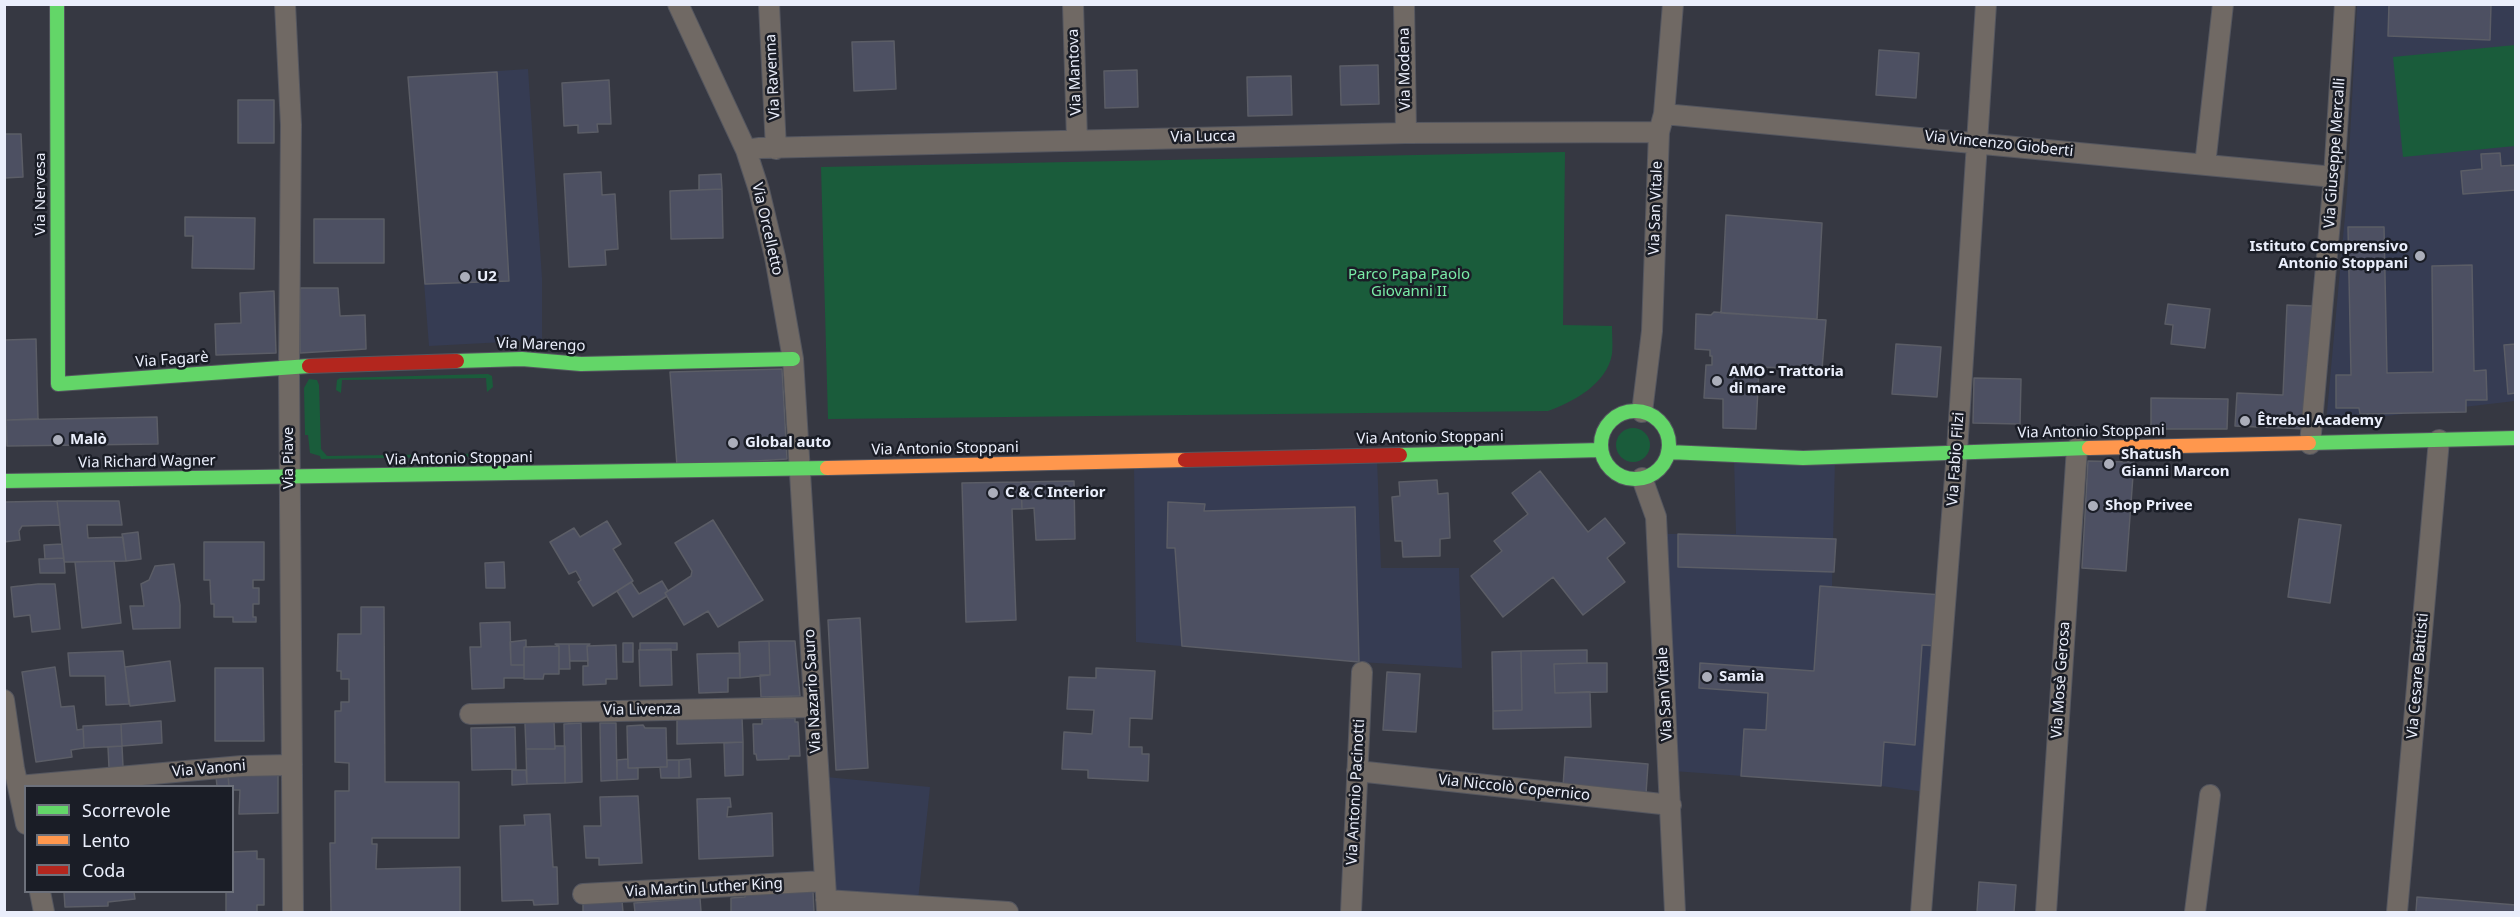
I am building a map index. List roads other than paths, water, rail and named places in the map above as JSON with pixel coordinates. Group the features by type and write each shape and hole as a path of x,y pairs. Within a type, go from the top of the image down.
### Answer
{"street":[{"name":"Via Nervesa","path":"57,4 58,384"},
{"name":"Via Piave","path":"285,4 291,125 289,477 293,912"},
{"name":"Via Orcelletto","path":"678,4 746,150 759,190 775,257 793,359 800,469"},
{"name":"Via Ravenna","path":"769,4 776,149"},
{"name":"Via Mantova","path":"1073,4 1077,140"},
{"name":"Via Modena","path":"1404,4 1406,133"},
{"name":"Via San Vitale","path":"1642,412 1652,331 1662,123 1673,4"},
{"name":"Via Fabio Filzi","path":"1921,912 1957,451 1986,4"},
{"path":"2205,165 2223,4"},
{"name":"Via Giuseppe Mercalli","path":"2310,444 2334,177 2344,4"},
{"name":"Via Lucca","path":"746,150 1406,133 1662,123"},
{"name":"Via Vincenzo Gioberti","path":"1662,123 1977,142 2334,177"},
{"name":"Via Marengo","path":"289,368 500,359 581,364 793,359"},
{"name":"Via Fagarè","path":"58,384 289,368"},
{"path":"1642,412 1659,422 1665,429 1668,438 1668,452 1656,472 1642,478 1628,479 1618,475 1604,460 1601,450 1605,429 1621,414 1642,412"},
{"name":"Via Antonio Stoppani","path":"1668,452 1803,458 1957,451 2516,438"},
{"name":"Via Cesare Battisti","path":"2397,912 2439,440"},
{"name":"Via Mosè Gerosa","path":"2046,912 2077,448"},
{"name":"Via Antonio Stoppani","path":"289,477 346,478 800,469 1601,450"},
{"name":"Via Nazario Sauro","path":"800,469 826,898"},
{"name":"Via Richard Wagner","path":"4,481 289,477"},
{"name":"Via San Vitale","path":"1642,478 1656,517 1675,912"},
{"name":"Via Antonio Pacinotti","path":"1351,912 1362,672"},
{"path":"4,700 8,752 24,814"},
{"name":"Via Livenza","path":"470,714 814,707"},
{"name":"Via Vanoni","path":"29,785 242,766 292,765"},
{"name":"Via Niccolò Copernico","path":"1357,771 1671,804"},
{"name":"Via Vanoni","path":"18,786 24,785"},
{"path":"2195,912 2210,795"},
{"path":"40,893 44,912"},
{"name":"Via Martin Luther King","path":"583,894 826,898 1008,912"}],"place":[{"name":"Istituto Comprensivo Antonio Stoppani","path":"2420,256"},
{"name":"U2","path":"465,277"},
{"name":"AMO - Trattoria di mare","path":"1717,381"},
{"name":"Êtrebel Academy","path":"2245,421"},
{"name":"Malò","path":"58,440"},
{"name":"Global auto","path":"733,443"},
{"name":"Shatush Gianni Marcon","path":"2109,464"},
{"name":"C & C Interior","path":"993,493"},
{"name":"Shop Privee","path":"2093,506"},
{"name":"Samia","path":"1707,677"}],"park label":[{"name":"Parco Papa Paolo Giovanni II","path":"1409,284"}]}
